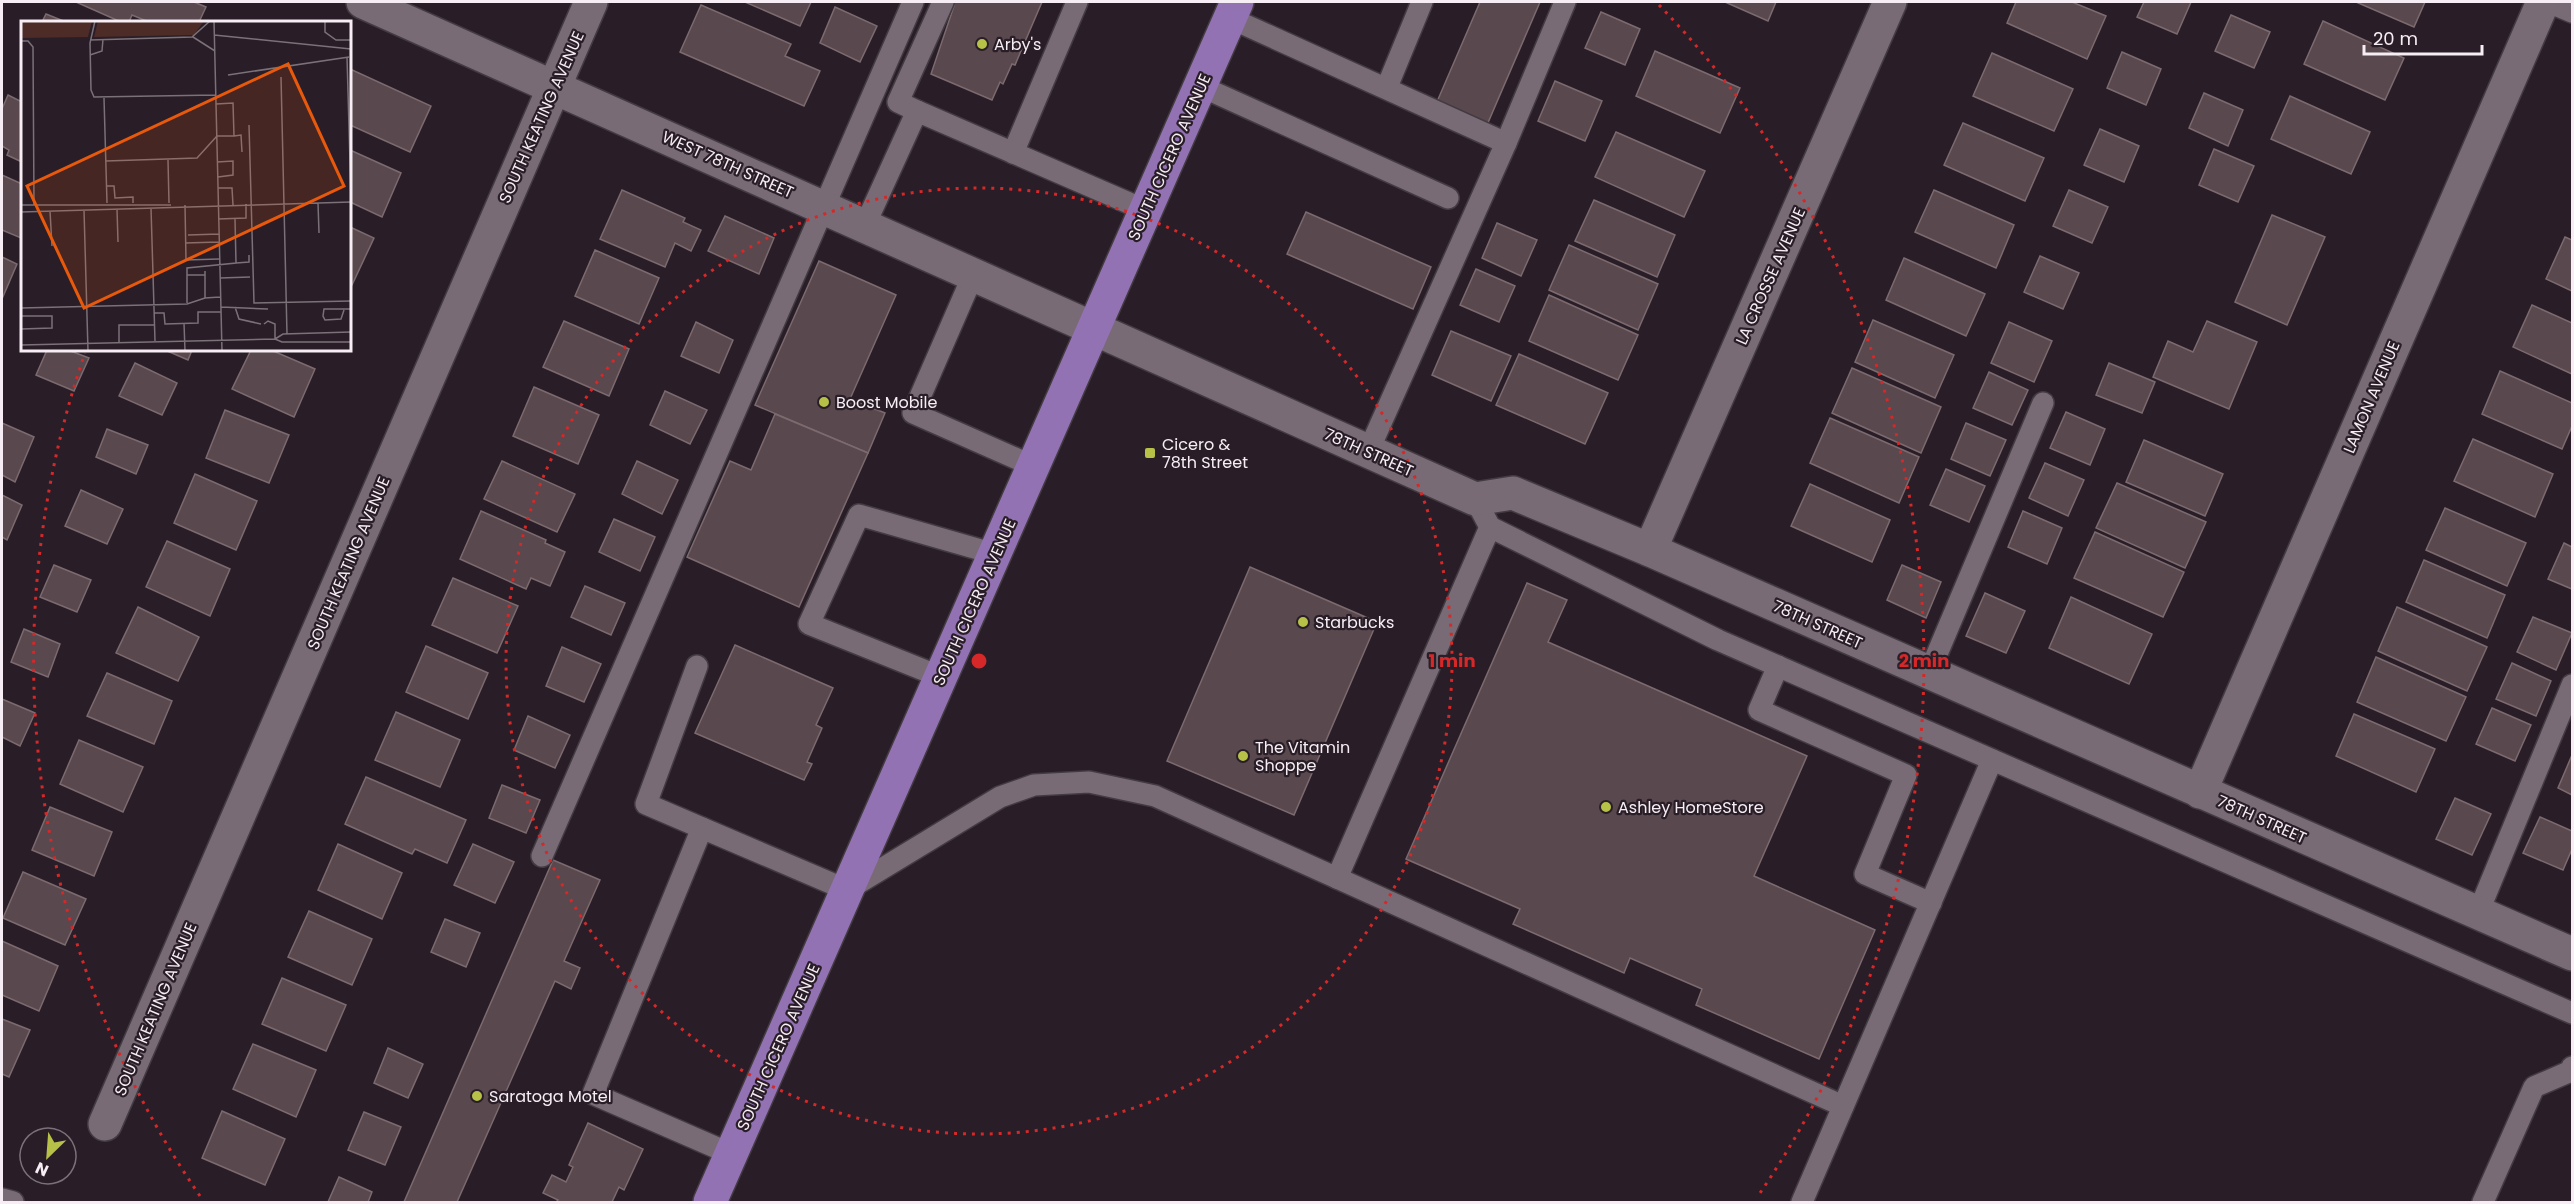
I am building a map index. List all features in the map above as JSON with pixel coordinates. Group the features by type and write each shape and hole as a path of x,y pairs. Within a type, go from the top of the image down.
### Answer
{"main road":[{"name":"SOUTH CICERO AVENUE","path":"710,1203 1233,10"}],"street":[{"name":"WEST 78TH STREET","path":"363,2 1094,327"},
{"name":"SOUTH KEATING AVENUE","path":"105,1124 591,2"},
{"name":"LA CROSSE AVENUE","path":"1650,550 1890,2"},
{"name":"LAMON AVENUE","path":"2200,792 2543,2"},
{"name":"78TH STREET","path":"1094,327 1368,452 1483,513 1513,493 1650,550 2572,954"}],"lane":[{"path":"542,856 913,2"},
{"path":"943,2 898,102 1145,210"},
{"path":"1013,153 1077,2"},
{"path":"1387,87 1422,2"},
{"path":"1368,452 1506,143 1565,2"},
{"path":"2548,2 2572,12"},
{"path":"1233,10 1506,143"},
{"path":"1200,86 1448,198"},
{"path":"865,225 917,111"},
{"path":"974,273 913,413 1033,466"},
{"path":"1929,673 2043,403"},
{"path":"1337,878 1483,513 1718,640 2572,1013"},
{"path":"941,677 809,624 859,515 995,554"},
{"path":"697,666 646,804 848,890 1000,797 1035,785 1089,782 1155,796 1843,1106"},
{"path":"1778,666 1759,710 1906,776 1865,874 1931,903"},
{"path":"2478,913 2572,685"},
{"path":"1802,1203 1992,760"},
{"path":"702,828 593,1094 731,1154"},
{"path":"2483,1203 2534,1087 2571,1071 2572,1067"},
{"path":"2,1199 13,1203"}],"building":[{"path":"76,2 194,2 206,7 199,21 147,21 132,15 129,21 119,21"},
{"path":"745,2 811,2 800,26"},
{"name":"Arby's","path":"952,2 1042,2 1015,65 1012,64 1003,84 1000,82 992,100 931,74 954,6 951,5"},
{"path":"1480,2 1540,2 1487,125 1436,104"},
{"path":"1725,2 1776,2 1768,21"},
{"path":"2016,2 2072,2 2106,16 2087,59 2007,23"},
{"path":"2144,2 2191,2 2177,34 2137,17"},
{"path":"2356,2 2425,2 2414,27"},
{"path":"701,5 791,44 785,56 820,71 804,106 680,52"},
{"path":"835,7 877,26 860,62 820,43"},
{"path":"1601,12 1640,29 1625,65 1585,48"},
{"path":"46,14 64,21 42,21"},
{"path":"2231,15 2270,32 2254,68 2215,51"},
{"path":"2323,21 2404,58 2385,100 2304,64"},
{"path":"1655,51 1740,88 1720,133 1636,96"},
{"path":"2122,52 2161,69 2146,105 2107,88"},
{"path":"1992,53 2073,89 2054,131 1973,96"},
{"path":"351,69 431,106 410,152 351,125"},
{"path":"1555,81 1602,101 1585,141 1538,121"},
{"path":"2204,93 2243,110 2228,146 2189,128"},
{"path":"8,95 21,102 21,162 7,155 9,150 2,146 2,109"},
{"path":"2290,96 2370,132 2351,174 2271,139"},
{"path":"1963,123 2044,158 2025,201 1944,165"},
{"path":"2100,129 2139,146 2124,182 2084,165"},
{"path":"1616,132 1705,171 1684,217 1595,177"},
{"path":"2214,149 2254,166 2238,202 2199,185"},
{"path":"351,150 401,173 382,217 351,202"},
{"path":"2,175 21,184 21,238 2,230"},
{"path":"622,190 685,218 683,222 701,230 691,251 675,243 665,267 600,239"},
{"path":"1934,190 2014,225 1996,268 1915,232"},
{"path":"2069,190 2108,207 2092,243 2053,226"},
{"path":"1594,200 1675,235 1657,277 1575,241"},
{"path":"1306,212 1431,267 1413,309 1287,254"},
{"path":"2272,215 2325,237 2287,325 2235,302"},
{"path":"725,216 774,238 759,274 708,251"},
{"path":"1497,223 1537,240 1521,276 1482,258"},
{"path":"351,227 374,238 351,284"},
{"path":"2565,237 2572,240 2572,291 2546,279"},
{"path":"1569,245 1658,284 1638,330 1549,290"},
{"path":"595,250 659,278 639,324 575,296"},
{"path":"2040,256 2079,273 2063,309 2024,292"},
{"path":"2,257 17,264 2,299"},
{"path":"1904,258 1985,294 1966,336 1886,300"},
{"path":"819,261 896,295 850,399 885,413 868,453 755,405"},
{"path":"1476,269 1515,286 1499,322 1460,305"},
{"path":"1549,295 1638,335 1618,380 1529,341"},
{"path":"2532,305 2572,323 2572,374 2513,347"},
{"path":"1873,320 1954,355 1935,398 1855,362"},
{"path":"564,321 629,349 609,396 543,367"},
{"path":"2207,321 2257,342 2229,409 2153,377 2168,341 2193,352"},
{"path":"696,322 733,340 719,373 681,356"},
{"path":"2009,322 2052,341 2034,382 1991,363"},
{"path":"1451,331 1511,356 1491,401 1432,375"},
{"path":"47,351 71,351 89,358 74,391 36,375"},
{"path":"167,351 192,351 188,360"},
{"path":"251,351 273,351 315,369 294,417 232,389"},
{"path":"1519,354 1608,393 1585,444 1496,405"},
{"path":"135,363 177,383 162,415 119,396"},
{"path":"2109,363 2155,382 2142,413 2096,395"},
{"path":"1852,368 1941,407 1921,453 1832,413"},
{"path":"2500,371 2572,403 2572,426 2562,449 2482,414"},
{"path":"1989,372 2028,390 2012,425 1973,408"},
{"path":"534,387 599,415 578,464 513,436"},
{"path":"665,391 707,410 690,444 650,425"},
{"path":"225,410 289,435 269,483 206,458"},
{"path":"2066,412 2105,429 2090,465 2050,448"},
{"path":"775,414 868,453 799,607 687,557 730,461 751,470"},
{"path":"1830,418 1919,457 1899,503 1810,463"},
{"path":"2,423 34,437 15,482 2,475"},
{"path":"1966,423 2006,440 1990,476 1951,459"},
{"path":"107,429 148,445 136,474 96,457"},
{"path":"2473,439 2553,474 2535,517 2454,481"},
{"path":"2144,440 2223,474 2205,516 2126,482"},
{"path":"502,461 575,494 557,532 484,499"},
{"path":"637,461 678,480 662,514 622,494"},
{"path":"2045,463 2084,480 2068,516 2029,498"},
{"path":"1946,469 1985,486 1969,522 1930,505"},
{"path":"195,474 257,501 236,550 174,523"},
{"path":"2117,483 2206,522 2185,568 2096,528"},
{"path":"1810,484 1890,520 1872,562 1791,526"},
{"path":"81,490 123,509 107,544 65,526"},
{"path":"2,495 22,505 7,540 2,537"},
{"path":"2445,508 2526,543 2507,586 2426,550"},
{"path":"481,511 546,540 545,543 565,552 550,586 531,578 526,589 460,559"},
{"path":"2023,511 2062,528 2047,564 2008,547"},
{"path":"614,519 655,537 640,571 599,552"},
{"path":"2095,532 2184,572 2163,617 2074,578"},
{"path":"167,541 230,569 210,616 146,587"},
{"path":"2564,543 2572,547 2572,589 2548,579"},
{"path":"2424,560 2505,595 2487,638 2406,602"},
{"path":"54,565 91,580 77,612 40,597"},
{"path":"1902,565 1941,582 1926,618 1887,600"},
{"path":"1250,567 1377,622 1294,815 1167,761"},
{"path":"453,578 518,606 497,653 432,625"},
{"name":"Ashley HomeStore","path":"1527,583 1567,600 1548,642 1807,756 1754,876 1875,930 1819,1059 1696,1005 1702,989 1630,958 1624,973 1513,924 1520,909 1406,859"},
{"path":"585,586 625,603 611,635 571,617"},
{"path":"1985,593 2025,611 2006,653 1966,636"},
{"path":"2071,597 2152,634 2129,684 2049,648"},
{"path":"138,607 199,637 178,681 116,653"},
{"path":"2397,607 2487,647 2467,691 2378,651"},
{"path":"2533,617 2572,633 2556,670 2517,652"},
{"path":"24,629 60,644 48,677 11,662"},
{"path":"735,645 833,688 816,725 822,728 807,762 812,764 804,780 695,733"},
{"path":"426,646 488,673 468,719 406,692"},
{"path":"562,647 601,664 584,702 546,686"},
{"path":"2376,657 2466,697 2446,741 2357,702"},
{"path":"2512,663 2551,681 2536,716 2496,699"},
{"path":"107,673 172,701 154,744 87,716"},
{"path":"2,699 35,713 20,746 2,737"},
{"path":"2492,708 2531,725 2515,761 2476,744"},
{"path":"396,712 460,740 440,787 375,760"},
{"path":"2354,714 2435,749 2416,792 2336,756"},
{"path":"528,716 570,735 555,768 514,750"},
{"path":"79,740 143,767 123,812 60,784"},
{"path":"2572,755 2572,795 2558,788"},
{"path":"366,777 466,820 447,863 415,849 412,854 345,824"},
{"path":"502,785 540,800 526,833 489,818"},
{"path":"2455,798 2491,814 2472,855 2436,839"},
{"path":"50,807 112,832 94,876 32,850"},
{"path":"2540,817 2572,831 2572,849 2563,870 2523,853"},
{"path":"338,844 402,873 382,919 318,890"},
{"path":"473,844 514,862 495,903 454,885"},
{"name":"Saratoga Motel","path":"553,860 600,880 564,961 580,968 571,989 555,981 457,1202 404,1202"},
{"path":"23,872 86,899 65,945 3,918"},
{"path":"309,911 372,939 352,985 288,957"},
{"path":"445,919 480,933 466,967 431,952"},
{"path":"2,941 58,966 39,1011 2,995"},
{"path":"282,978 346,1005 326,1051 262,1024"},
{"path":"2,1019 30,1030 9,1077 2,1074"},
{"path":"253,1044 316,1070 296,1117 233,1089"},
{"path":"388,1048 423,1064 408,1098 374,1083"},
{"path":"222,1111 285,1139 265,1185 202,1158"},
{"path":"364,1112 401,1127 385,1165 348,1150"},
{"name":"Saratoga Motel","path":"588,1123 643,1149 624,1190 619,1187 612,1202 556,1202 558,1200 543,1193 552,1175 566,1182 573,1167 569,1165"},
{"path":"339,1177 372,1192 368,1202 328,1202"}],"place":[{"name":"Arby's","path":"982,44"},
{"name":"Boost Mobile","path":"824,402"},
{"name":"Cicero & 78th Street","path":"1150,453"},
{"name":"Starbucks","path":"1303,622"},
{"name":"The Vitamin Shoppe","path":"1243,756"},
{"name":"Ashley HomeStore","path":"1606,807"},
{"name":"Saratoga Motel","path":"477,1096"}]}
